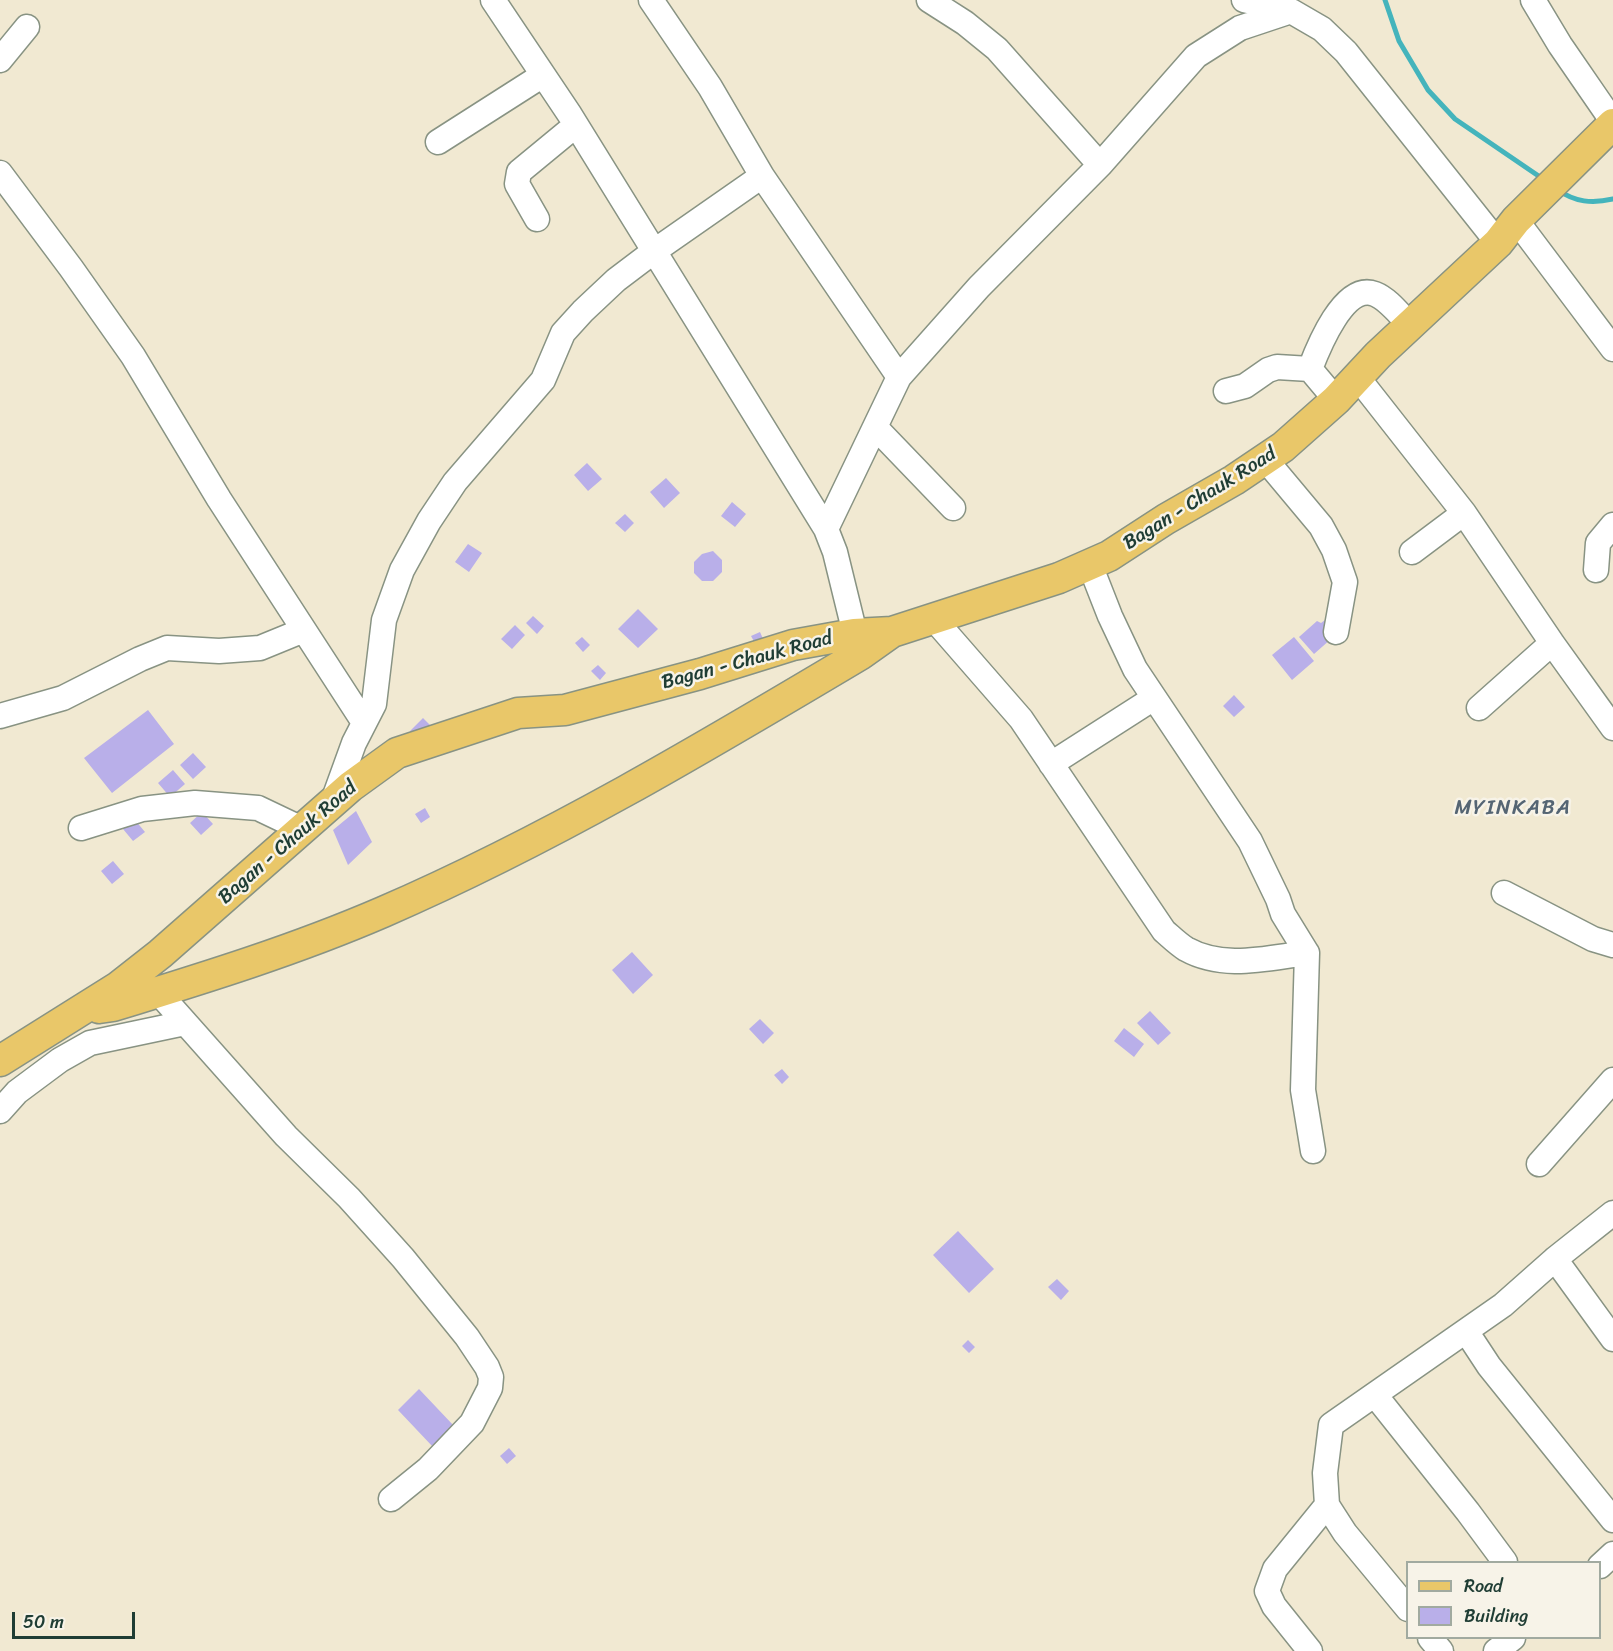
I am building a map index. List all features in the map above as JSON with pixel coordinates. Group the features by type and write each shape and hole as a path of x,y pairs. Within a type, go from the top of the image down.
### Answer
{"main road":[{"name":"Bagan - Chauk Road","path":"78,1012 113,1006 277,954 382,913 483,866 654,777 857,644 1059,578 1109,556 1166,519 1234,480 1283,447 1336,400 1410,325 1508,232 1613,123"},
{"name":"Bagan - Chauk Road","path":"7,1052 118,987 160,954 333,801 397,753 518,713 565,710 700,675 793,645 857,644"}],"street":[{"path":"493,0 576,125 826,529 835,552 857,644"},
{"path":"651,0 710,87 762,176 899,377"},
{"path":"929,0 965,23 998,49 1100,165"},
{"path":"1244,0 1289,5 1322,29 1346,52 1613,349"},
{"path":"1533,0 1560,45 1613,123"},
{"path":"826,529 899,377 979,287 1100,165 1196,56 1240,28 1289,5"},
{"path":"0,60 27,27"},
{"path":"438,142 543,75"},
{"path":"537,219 517,184 519,172 576,125"},
{"path":"0,173 133,356 219,499 363,721"},
{"path":"333,801 363,721 374,705 384,620 402,570 429,521 455,482 543,380 563,333 616,280 762,176"},
{"path":"1310,369 1322,338 1339,312 1358,295 1368,292 1377,294 1410,325"},
{"path":"1226,390 1245,386 1268,370 1277,367 1310,369 1336,400"},
{"path":"1358,378 1464,513 1551,644 1613,728"},
{"path":"876,428 952,508"},
{"path":"1265,459 1320,526 1334,550 1345,582 1336,632"},
{"path":"1412,552 1464,513"},
{"path":"1596,570 1598,543 1613,525"},
{"path":"1089,565 1130,658 1154,698 1250,841 1283,914 1307,953 1303,1090 1313,1151"},
{"path":"933,618 1021,719 1164,931 1184,948 1202,957 1235,963 1307,953"},
{"path":"0,716 63,698 167,648 219,651 260,648 304,630"},
{"path":"1479,708 1551,644"},
{"path":"1051,764 1154,698"},
{"path":"81,828 142,809 195,803 258,808 302,829"},
{"path":"1504,893 1593,939 1613,945"},
{"path":"158,992 286,1136 349,1198 403,1258 467,1337 487,1367 491,1377 490,1388 472,1422 428,1469 391,1499"},
{"path":"0,1111 26,1086 60,1060 90,1043 185,1023"},
{"path":"1539,1164 1613,1080"},
{"path":"1406,1608 1345,1533 1327,1505 1325,1473 1331,1425 1503,1305 1555,1259 1613,1213"},
{"path":"1555,1259 1613,1339"},
{"path":"1466,1332 1489,1366 1613,1520"},
{"path":"1375,1395 1468,1512 1503,1561"},
{"path":"1310,1651 1274,1606 1268,1591 1275,1569 1327,1505"},
{"path":"1601,1564 1613,1554"},
{"path":"1431,1639 1441,1651"},
{"path":"1496,1651 1512,1639"},
{"path":"1519,1639 1531,1651"}],"building":[{"path":"587,463 602,479 588,491 574,475"},
{"path":"666,478 680,493 664,508 650,492"},
{"path":"732,502 746,514 735,527 721,516"},
{"path":"625,514 634,523 625,532 615,523"},
{"path":"468,544 482,553 469,572 455,562"},
{"path":"713,551 722,560 722,572 713,581 702,581 694,573 694,562 702,554"},
{"path":"638,609 658,629 638,648 618,629"},
{"path":"533,616 544,626 537,634 526,623"},
{"path":"1325,620 1333,629 1331,639 1314,654 1299,637 1317,621 1321,623"},
{"path":"515,625 525,635 512,649 501,639"},
{"path":"760,632 764,641 756,645 751,636"},
{"path":"582,637 590,645 583,652 575,643"},
{"path":"1294,637 1314,661 1292,680 1272,655"},
{"path":"598,665 606,673 600,680 591,671"},
{"path":"1234,695 1245,707 1234,717 1223,706"},
{"path":"148,710 174,744 112,793 84,758"},
{"path":"423,718 433,728 420,741 410,731"},
{"path":"193,753 206,767 193,779 180,765"},
{"path":"173,770 185,784 170,797 158,783"},
{"path":"425,808 430,817 421,823 415,814"},
{"path":"356,811 372,842 348,865 333,830"},
{"path":"202,812 213,824 201,835 190,823"},
{"path":"135,820 145,832 133,841 123,829"},
{"path":"113,861 124,874 112,884 101,871"},
{"path":"632,952 653,975 633,994 612,970"},
{"path":"1150,1011 1171,1033 1158,1045 1137,1023"},
{"path":"760,1019 774,1033 763,1044 749,1029"},
{"path":"1124,1028 1144,1044 1134,1057 1114,1041"},
{"path":"782,1069 789,1077 782,1084 774,1075"},
{"path":"958,1231 994,1269 969,1293 933,1255"},
{"path":"1057,1279 1069,1291 1061,1300 1048,1287"},
{"path":"968,1340 975,1347 969,1353 962,1346"},
{"path":"419,1389 454,1426 433,1447 398,1410"},
{"path":"509,1448 516,1456 507,1464 500,1456"}],"waterway":[{"path":"1385,0 1399,41 1428,90 1455,119 1543,179"},
{"path":"1558,190 1584,201 1613,199"}],"district":[{"name":"MYINKABA","path":"1513,809"}]}
